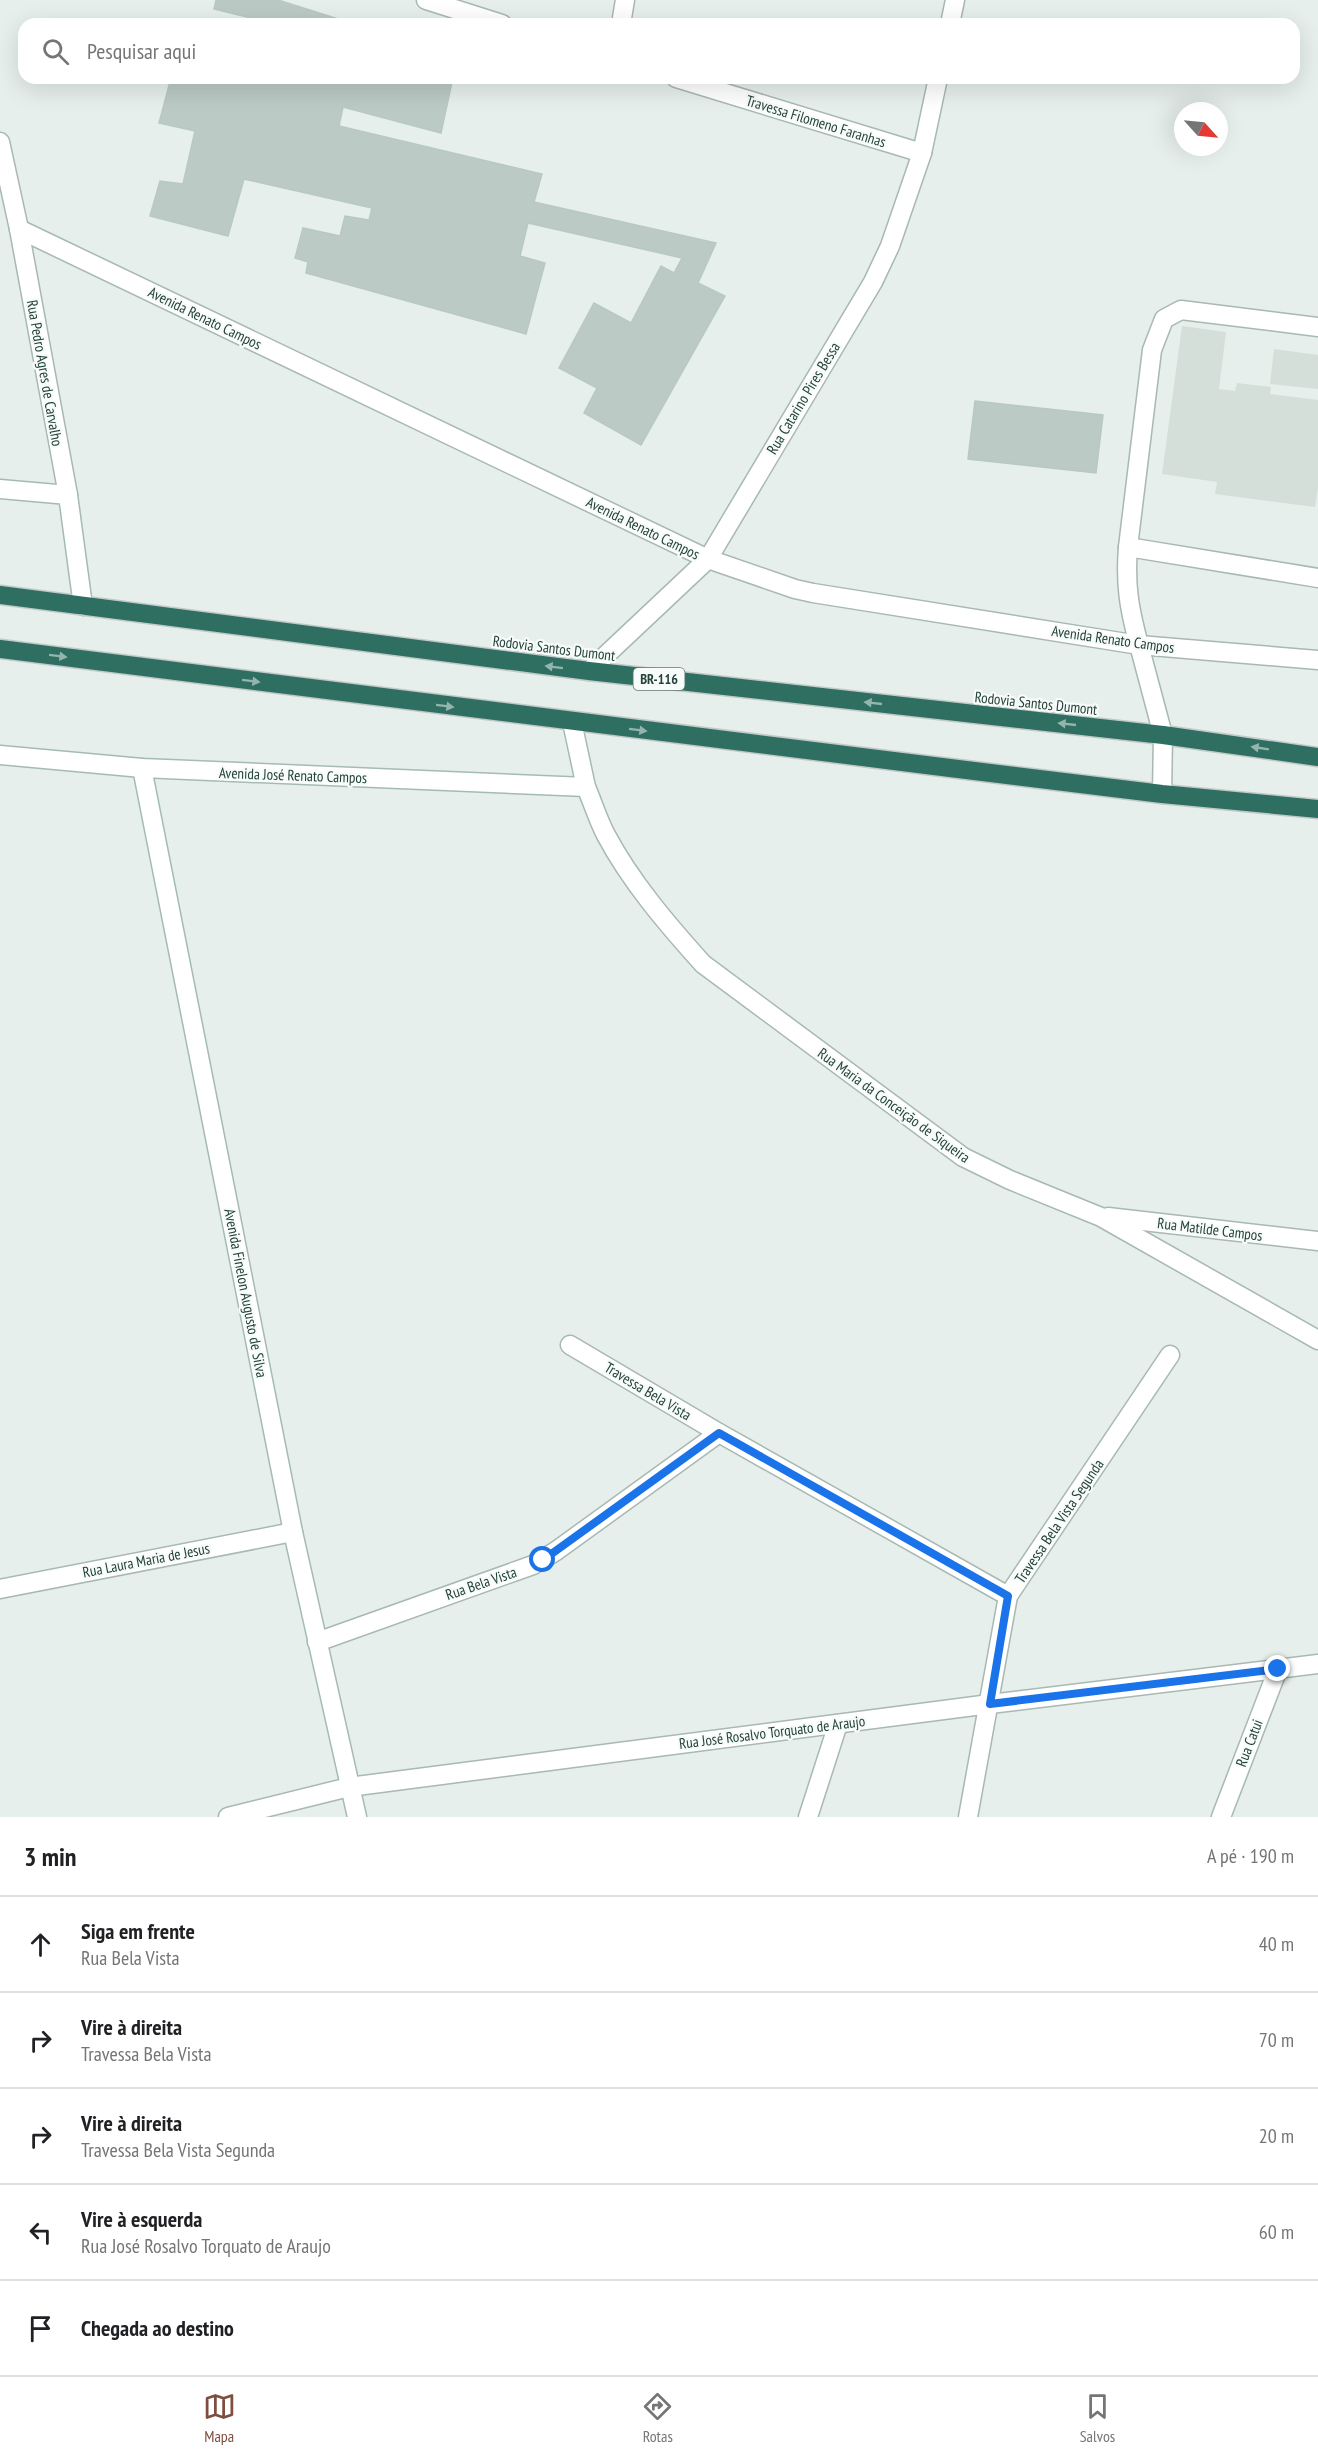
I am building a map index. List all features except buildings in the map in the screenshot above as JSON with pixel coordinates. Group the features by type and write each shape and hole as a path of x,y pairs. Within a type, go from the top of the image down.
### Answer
{"highway":[{"name":"Rodovia Santos Dumont","path":"0,595 589,671 1162,735 1318,757"},
{"path":"0,649 1162,794 1318,809"}],"street":[{"path":"426,0 483,18"},
{"path":"622,18 625,0"},
{"path":"952,18 956,0"},
{"name":"Travessa Filomeno Faranhas","path":"696,84 922,153"},
{"name":"Rua Catarino Pires Bessa","path":"589,671 708,559 873,282 890,246 922,153 938,84"},
{"name":"Rua Pedro Agres de Carvalho","path":"1,152 19,229 68,495 83,606"},
{"name":"Avenida Renato Campos","path":"19,229 708,559 795,589 1139,645 1318,660"},
{"path":"1162,794 1162,735 1128,606 1126,575 1152,350 1164,319 1181,310 1318,327"},
{"path":"0,489 68,495"},
{"path":"1128,547 1318,578"},
{"name":"Rua Maria da Conceição de Siqueira","path":"572,722 586,787 605,834 637,884 668,925 703,964 963,1157 1010,1180 1101,1217 1318,1340"},
{"name":"Avenida José Renato Campos","path":"0,755 142,768 586,787"},
{"name":"Avenida Finelon Augusto de Silva","path":"142,768 293,1532 357,1817"},
{"name":"Rua Matilde Campos","path":"1101,1217 1318,1241"},
{"name":"Travessa Bela Vista","path":"570,1345 719,1433 1008,1596"},
{"name":"Travessa Bela Vista Segunda","path":"968,1817 1008,1596 1170,1355"},
{"name":"Rua Bela Vista","path":"317,1641 517,1572 543,1560 719,1433"},
{"name":"Rua Laura Maria de Jesus","path":"0,1589 293,1532"},
{"name":"Rua José Rosalvo Torquato de Araujo","path":"228,1817 349,1787 1318,1664"},
{"name":"Rua Catui","path":"1221,1817 1278,1669"},
{"path":"808,1817 838,1724"}],"shaded area":[{"path":"1182,326 1226,332 1219,389 1235,391 1237,383 1271,387 1270,394 1318,400 1318,488 1315,507 1215,494 1217,482 1162,474"},
{"path":"1274,349 1318,355 1318,389 1270,384"}],"route":[{"path":"543,1560 719,1433 1008,1596 990,1704 1278,1669"}]}
